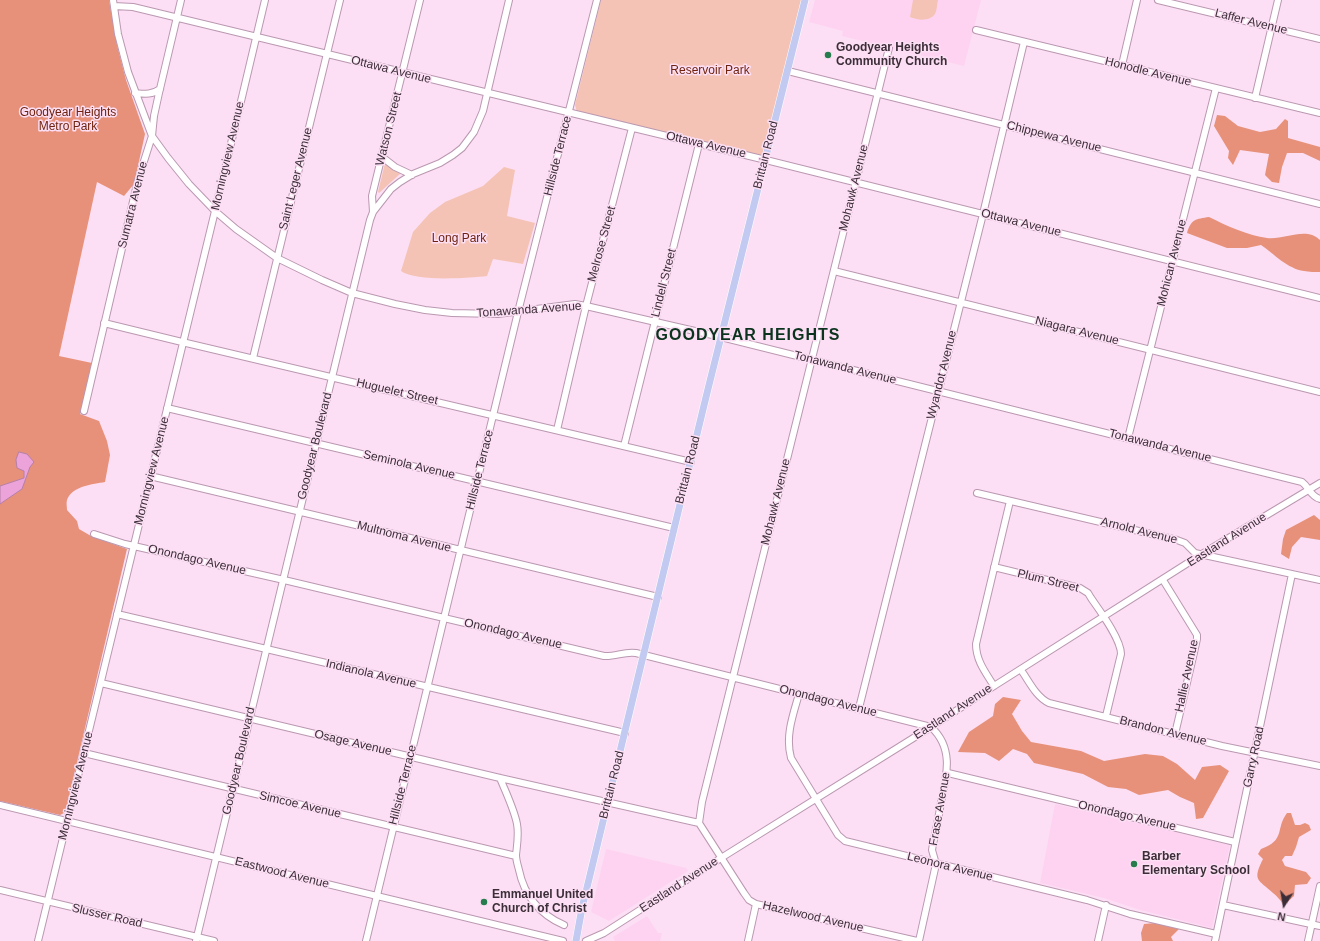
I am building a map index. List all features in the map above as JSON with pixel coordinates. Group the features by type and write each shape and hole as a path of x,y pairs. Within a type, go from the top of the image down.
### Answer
{"main road":[{"name":"Brittain Road","path":"576,941 582,908 674,528 805,0"}],"street":[{"name":"Sumatra Avenue","path":"84,411 138,180 152,136 154,116 181,0"},
{"name":"Morningview Avenue","path":"38,941 265,0"},
{"name":"Saint Leger Avenue","path":"253,358 340,0"},
{"name":"Watson Street","path":"373,212 372,196 420,0"},
{"name":"Goodyear Boulevard","path":"196,939 284,580 352,293 373,212 391,189 400,182 412,174 440,163 462,148 476,128 483,111 509,0"},
{"name":"Hillside Terrace","path":"366,941 518,312 597,0"},
{"path":"1122,65 1137,0"},
{"name":"Laffer Avenue","path":"1158,0 1320,39"},
{"path":"1255,98 1278,0"},
{"name":"Ottawa Avenue","path":"114,3 856,182 1320,298"},
{"name":"Tonawanda Avenue","path":"114,3 124,58 135,93 152,136 189,184 215,211 236,229 278,258 352,293 425,310 474,314 498,314 575,304 586,306 721,337 1302,482 1311,494 1320,499"},
{"name":"Honodle Avenue","path":"976,30 1320,113"},
{"name":"Wyandot Avenue","path":"859,708 983,214 1024,42"},
{"name":"Mohawk Avenue","path":"699,823 702,802 889,48"},
{"name":"Chippewa Avenue","path":"788,71 1320,204"},
{"name":"Mohican Avenue","path":"1128,438 1216,88"},
{"path":"135,93 148,94 160,89"},
{"name":"Melrose Street","path":"557,430 586,306 632,128"},
{"name":"Lindell Street","path":"624,446 699,144"},
{"path":"382,157 395,167 412,174"},
{"name":"Niagara Avenue","path":"834,271 1320,392"},
{"name":"Huguelet Street","path":"104,323 691,462"},
{"name":"Seminola Avenue","path":"167,408 674,528"},
{"name":"Multnoma Avenue","path":"150,476 658,597"},
{"name":"Eastland Avenue","path":"586,941 604,933 1202,554 1320,482"},
{"name":"Arnold Avenue","path":"977,493 1177,540 1186,544 1195,553 1320,580"},
{"path":"994,686 978,659 976,644 1010,501"},
{"name":"Onondago Avenue","path":"94,534 133,546 284,580 604,656 614,656 626,652 644,655 931,727"},
{"name":"Plum Street","path":"994,568 1080,588 1088,593 1104,617 1121,650 1106,716"},
{"name":"Garry Road","path":"1215,938 1292,574"},
{"name":"Hallie Avenue","path":"1163,580 1197,639 1175,734"},
{"name":"Indianola Avenue","path":"117,614 625,733"},
{"name":"Brandon Avenue","path":"1021,670 1038,694 1045,701 1222,746 1320,766"},
{"name":"Osage Avenue","path":"101,683 410,757 699,823"},
{"name":"Leonora Avenue","path":"799,694 788,734 789,753 796,768 838,835 845,841 1106,905 1130,914 1215,938"},
{"name":"Frase Avenue","path":"918,941 936,864 932,850 948,773 943,742 931,727"},
{"name":"Simcoe Avenue","path":"84,753 516,856"},
{"name":"Onondago Avenue","path":"948,773 1236,842"},
{"path":"500,778 517,823 518,845 516,856 522,882 530,898 542,912 564,925"},
{"name":"Eastwood Avenue","path":"0,806 563,941"},
{"path":"699,823 749,900 756,904 748,941"},
{"path":"1308,941 1320,886"},
{"name":"Slusser Road","path":"0,890 196,939 214,941"},
{"name":"Hazelwood Avenue","path":"756,904 918,941"},
{"path":"1098,941 1106,905"},
{"path":"1223,905 1320,926"}],"shaded area":[{"path":"815,0 981,0 964,66 842,36 843,31 809,22"},
{"path":"19,452 27,454 34,462 30,467 22,489 0,504 0,486 24,478 24,471 17,468 16,460"},
{"name":"Barber Elementary School","path":"1055,804 1230,845 1212,928 1140,910 1104,898 1040,883"},
{"path":"606,849 686,868 688,871 609,921 591,912"},
{"path":"647,916 658,933 662,933 660,941 615,941 613,937"}],"green space":[{"name":"Goodyear Heights Metro Park","path":"0,0 109,0 117,45 126,80 145,134 134,184 124,196 97,182 59,356 92,363 80,414 99,421 107,441 110,455 105,482 83,486 73,492 67,500 67,510 77,521 79,529 91,536 127,549 66,809 64,813 60,815 0,801"},
{"name":"Reservoir Park","path":"601,0 802,0 764,155 761,157 577,112 575,105"},
{"path":"913,0 938,0 935,14 926,19 916,19 910,17"},
{"path":"1217,115 1225,116 1238,126 1260,132 1276,129 1285,119 1288,121 1288,138 1320,147 1320,161 1303,153 1287,153 1282,167 1279,183 1272,182 1265,175 1269,154 1240,150 1233,165 1228,158 1229,151 1214,126"},
{"path":"385,163 401,173 379,193 378,192"},
{"name":"Long Park","path":"504,167 515,170 507,216 535,223 523,264 493,259 487,276 468,278 418,277 401,271 413,232 430,213 445,202 483,186"},
{"path":"1209,217 1237,230 1260,237 1274,238 1302,234 1314,236 1320,240 1320,272 1298,270 1281,261 1261,245 1247,248 1227,248 1187,233 1192,222 1201,218"},
{"path":"1314,515 1320,520 1320,540 1301,537 1292,547 1289,559 1281,554 1286,530"},
{"path":"1003,697 1021,700 1012,714 1022,731 1031,742 1081,751 1104,761 1145,754 1163,756 1177,764 1195,780 1202,767 1220,765 1229,771 1203,818 1196,819 1194,803 1168,790 1139,795 1126,789 1108,787 1083,774 1034,763 1027,754 1013,749 999,761 985,753 958,752 969,732 993,716 995,704"},
{"path":"1287,813 1291,813 1295,825 1305,823 1309,825 1311,830 1299,837 1292,856 1285,856 1282,860 1285,866 1306,872 1311,878 1307,884 1295,885 1294,896 1284,905 1260,882 1257,876 1263,859 1258,854 1261,849 1269,846 1277,838 1283,819"},
{"path":"1155,923 1179,929 1171,937 1173,941 1142,941 1141,933 1144,924"}],"place":[{"name":"Goodyear Heights Community Church","path":"828,55"},
{"name":"Barber Elementary School","path":"1134,864"},
{"name":"Emmanuel United Church of Christ","path":"484,902"}],"district":[{"name":"GOODYEAR HEIGHTS","path":"748,336"}]}
